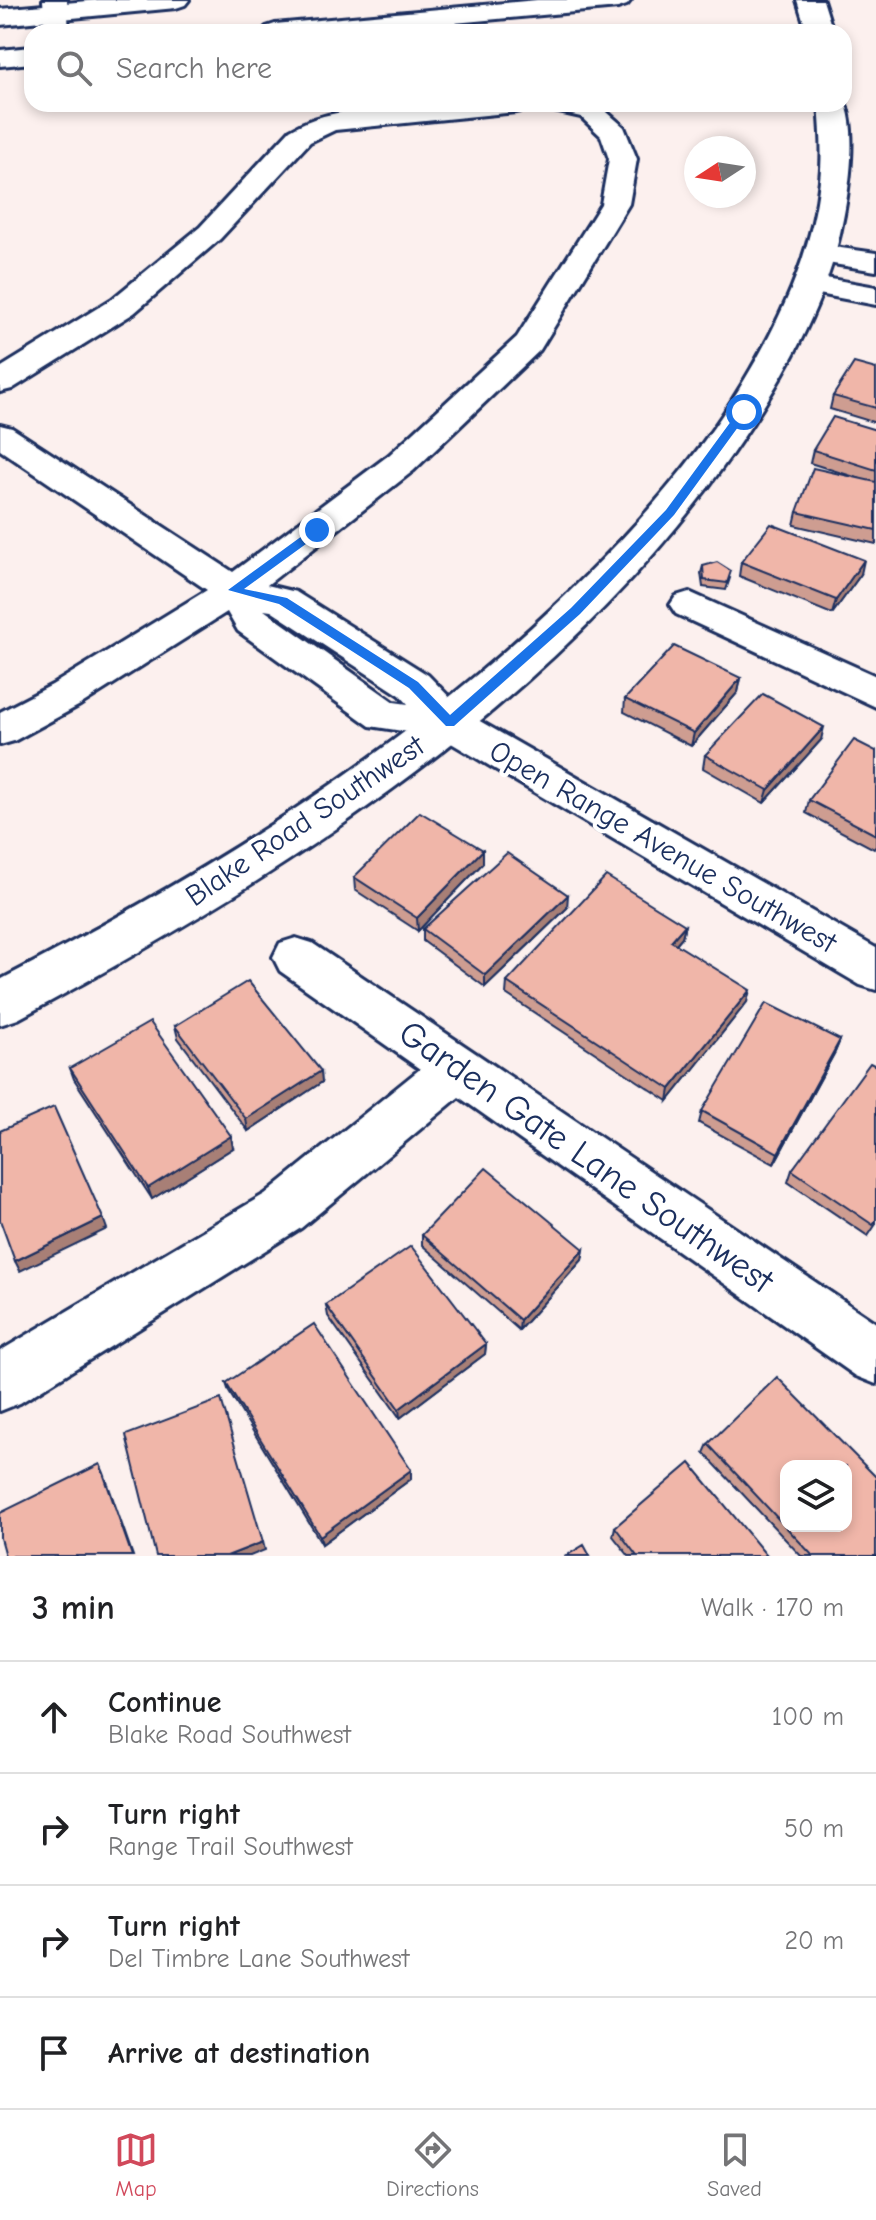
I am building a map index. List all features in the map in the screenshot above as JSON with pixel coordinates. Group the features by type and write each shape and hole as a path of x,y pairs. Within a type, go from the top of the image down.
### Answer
{"street":[{"path":"0,17 176,0"},
{"path":"445,24 618,0"},
{"path":"810,0 818,24"},
{"path":"0,58 24,56"},
{"path":"0,382 123,306 210,233 300,136 333,122 410,112"},
{"path":"0,730 66,695 234,590 317,530 401,463 529,343 615,204 623,159 614,133 580,112"},
{"name":"Blake Road Southwest","path":"0,1004 127,936 287,840 450,723 575,611 670,512 744,412 788,336 815,269 835,184 833,112"},
{"path":"815,269 876,262"},
{"path":"815,269 876,296"},
{"path":"0,435 234,590 278,599 414,685 450,723"},
{"path":"234,590 252,622 384,716 450,723"},
{"path":"689,605 873,686"},
{"path":"325,674 358,650"},
{"name":"Open Range Avenue Southwest","path":"450,723 876,971"},
{"name":"Garden Gate Lane Southwest","path":"296,957 876,1356"},
{"path":"0,1383 283,1211 458,1068"}],"building":[{"path":"854,363 876,369 876,408 833,396"},
{"path":"833,417 876,430 876,470 813,450"},
{"path":"813,468 876,482 876,530 797,512"},
{"path":"771,524 864,560 836,600 741,562"},
{"path":"717,562 731,571 727,583 704,580 703,566"},
{"path":"674,646 741,678 694,733 625,699"},
{"path":"763,694 824,727 768,790 705,755"},
{"path":"854,740 876,751 876,835 809,800"},
{"path":"420,812 483,850 417,918 354,877"},
{"path":"507,853 568,895 485,975 423,929"},
{"path":"606,876 685,925 671,941 750,990 670,1089 507,982"},
{"path":"248,981 321,1071 246,1119 175,1026"},
{"path":"766,1003 840,1040 778,1153 702,1111"},
{"path":"150,1022 231,1136 148,1188 70,1068"},
{"path":"870,1063 876,1066 876,1221 873,1225 792,1170"},
{"path":"54,1107 103,1218 15,1261 0,1220 0,1131"},
{"path":"486,1168 584,1249 520,1320 422,1235"},
{"path":"411,1246 486,1344 399,1409 326,1305"},
{"path":"314,1324 411,1470 320,1536 226,1383"},
{"path":"777,1377 876,1477 876,1556 813,1556 790,1532 852,1532 852,1460 780,1460 780,1521 708,1444"},
{"path":"221,1399 263,1542 227,1556 156,1556 126,1435"},
{"path":"690,1463 767,1556 637,1556 615,1527"},
{"path":"100,1464 132,1556 5,1556 0,1538 0,1513"},
{"path":"584,1545 590,1556 566,1556"}],"route":[{"path":"317,530 234,590 283,601 414,685 450,723 575,611 670,512 744,412"}]}
